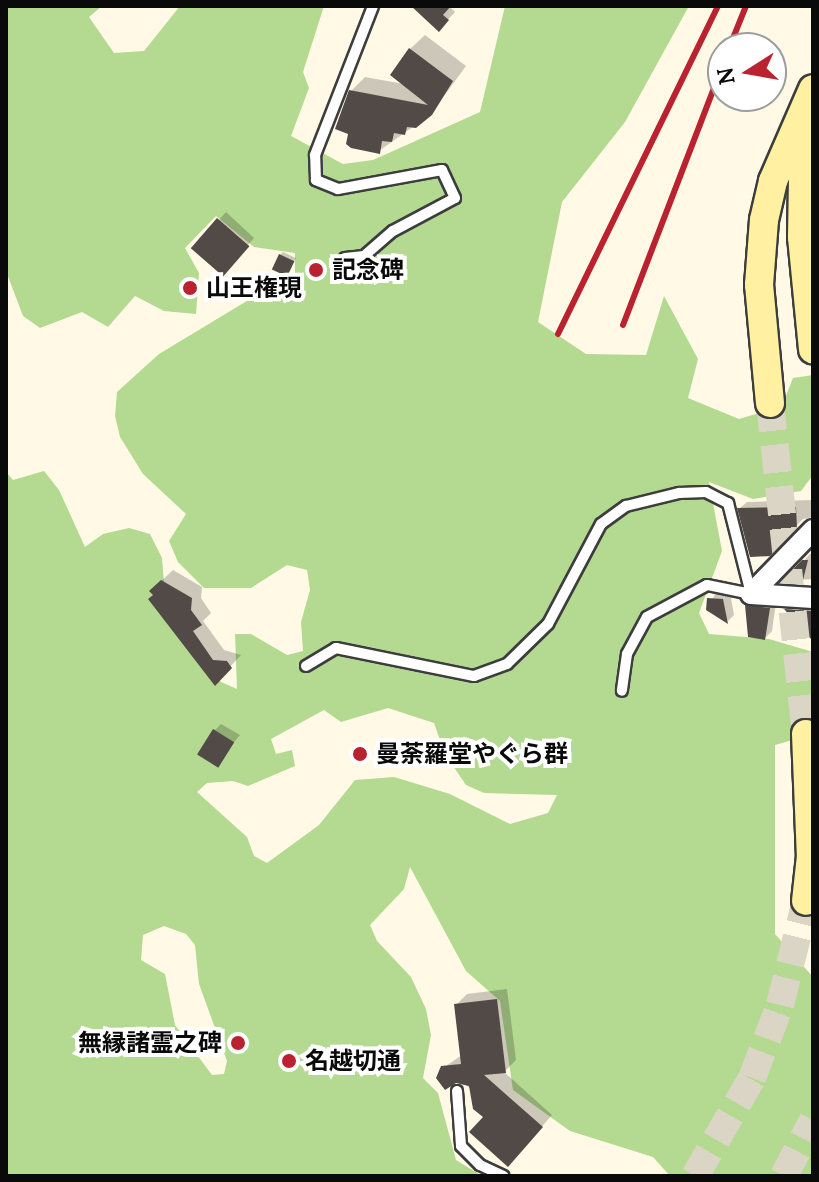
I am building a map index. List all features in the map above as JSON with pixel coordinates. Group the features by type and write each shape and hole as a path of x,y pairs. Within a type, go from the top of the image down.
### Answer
{"main road":[{"path":"770,403 759,285 764,220 773,181 813,89"},
{"path":"813,112 803,179 802,237 813,349"},
{"path":"806,734 812,773 809,891"}],"street":[{"path":"751,594 813,530"},
{"path":"751,594 813,598"}],"lane":[{"path":"345,258 364,256 393,231 455,198 442,170 338,189 316,180 315,155 373,6"},
{"path":"306,666 336,648 474,676 507,664 548,624 601,524 626,506 679,493 706,492 728,503 751,594 707,585 647,617 627,654 622,691"},
{"path":"457,1091 461,1146 480,1165 504,1176"}],"green space":[{"path":"6,6 102,6 89,17 114,53 144,51 180,6 324,6 303,72 309,88 291,136 343,164 373,160 480,112 505,6 689,6 625,122 562,202 538,322 586,354 646,355 664,296 698,359 688,398 739,419 782,406 793,378 813,375 813,475 801,491 753,499 709,482 722,551 699,613 709,634 769,639 813,652 813,734 775,745 775,934 813,977 813,1176 670,1176 653,1157 570,1131 513,1090 500,1001 466,971 410,867 404,889 370,925 377,941 411,977 426,1009 431,1035 423,1078 438,1093 456,1160 482,1176 6,1176 6,472 13,480 44,471 59,490 85,547 103,534 129,528 150,534 162,558 167,619 221,682 237,689 235,634 251,634 287,655 303,651 301,622 310,590 307,570 287,565 251,588 204,588 178,562 169,541 186,514 143,474 120,437 115,416 117,392 159,354 257,295 295,286 295,253 254,247 216,216 185,248 199,273 196,314 164,311 135,296 108,327 82,312 40,328 23,316 6,271","holes":["388,708 434,723 445,754 466,785 484,793 557,795 548,813 510,824 450,794 394,777 355,780 319,825 267,863 254,856 247,837 197,792 207,783 233,781 248,786 295,766 292,750 276,754 271,739 324,710 341,722","164,926 186,934 195,945 199,984 227,1061 224,1074 212,1075 175,1025 165,974 141,960 143,935"]}],"building":[{"path":"411,6 451,6 443,15 449,20 439,32"},
{"path":"409,48 453,81 432,115 416,128 407,127 405,135 394,133 392,142 382,141 380,154 351,148 346,144 348,134 335,129 349,90 428,105 390,75"},
{"path":"217,218 249,246 223,276 191,248"},
{"path":"279,254 294,261 287,277 272,269"},
{"path":"796,507 797,528 770,556 750,557 737,508"},
{"path":"802,560 808,560 802,584 780,583"},
{"path":"161,580 192,598 191,610 202,625 193,631 213,660 227,661 232,668 215,686 148,599 153,595 149,591"},
{"path":"707,598 723,599 728,624 706,610"},
{"path":"745,605 770,608 765,640 748,637"},
{"path":"784,609 813,611 813,641"},
{"path":"213,729 234,742 218,768 197,754"},
{"path":"497,999 506,1073 484,1075 543,1127 508,1167 469,1132 483,1117 473,1109 469,1086 456,1083 445,1090 436,1078 441,1066 461,1064 454,1004"}],"tunnel":[{"path":"770,403 806,734"},
{"path":"695,1176 752,1078 780,1005 806,901"},
{"path":"784,1176 813,1120"}],"railway":[{"path":"558,334 718,6"},
{"path":"735,32 746,6"},
{"path":"623,325 707,106"}],"place":[{"name":"記念碑","path":"316,270"},
{"name":"山王権現","path":"190,288"},
{"name":"曼荼羅堂やぐら群","path":"360,754"},
{"name":"無縁諸霊之碑","path":"238,1043"},
{"name":"名越切通","path":"289,1061"}]}
